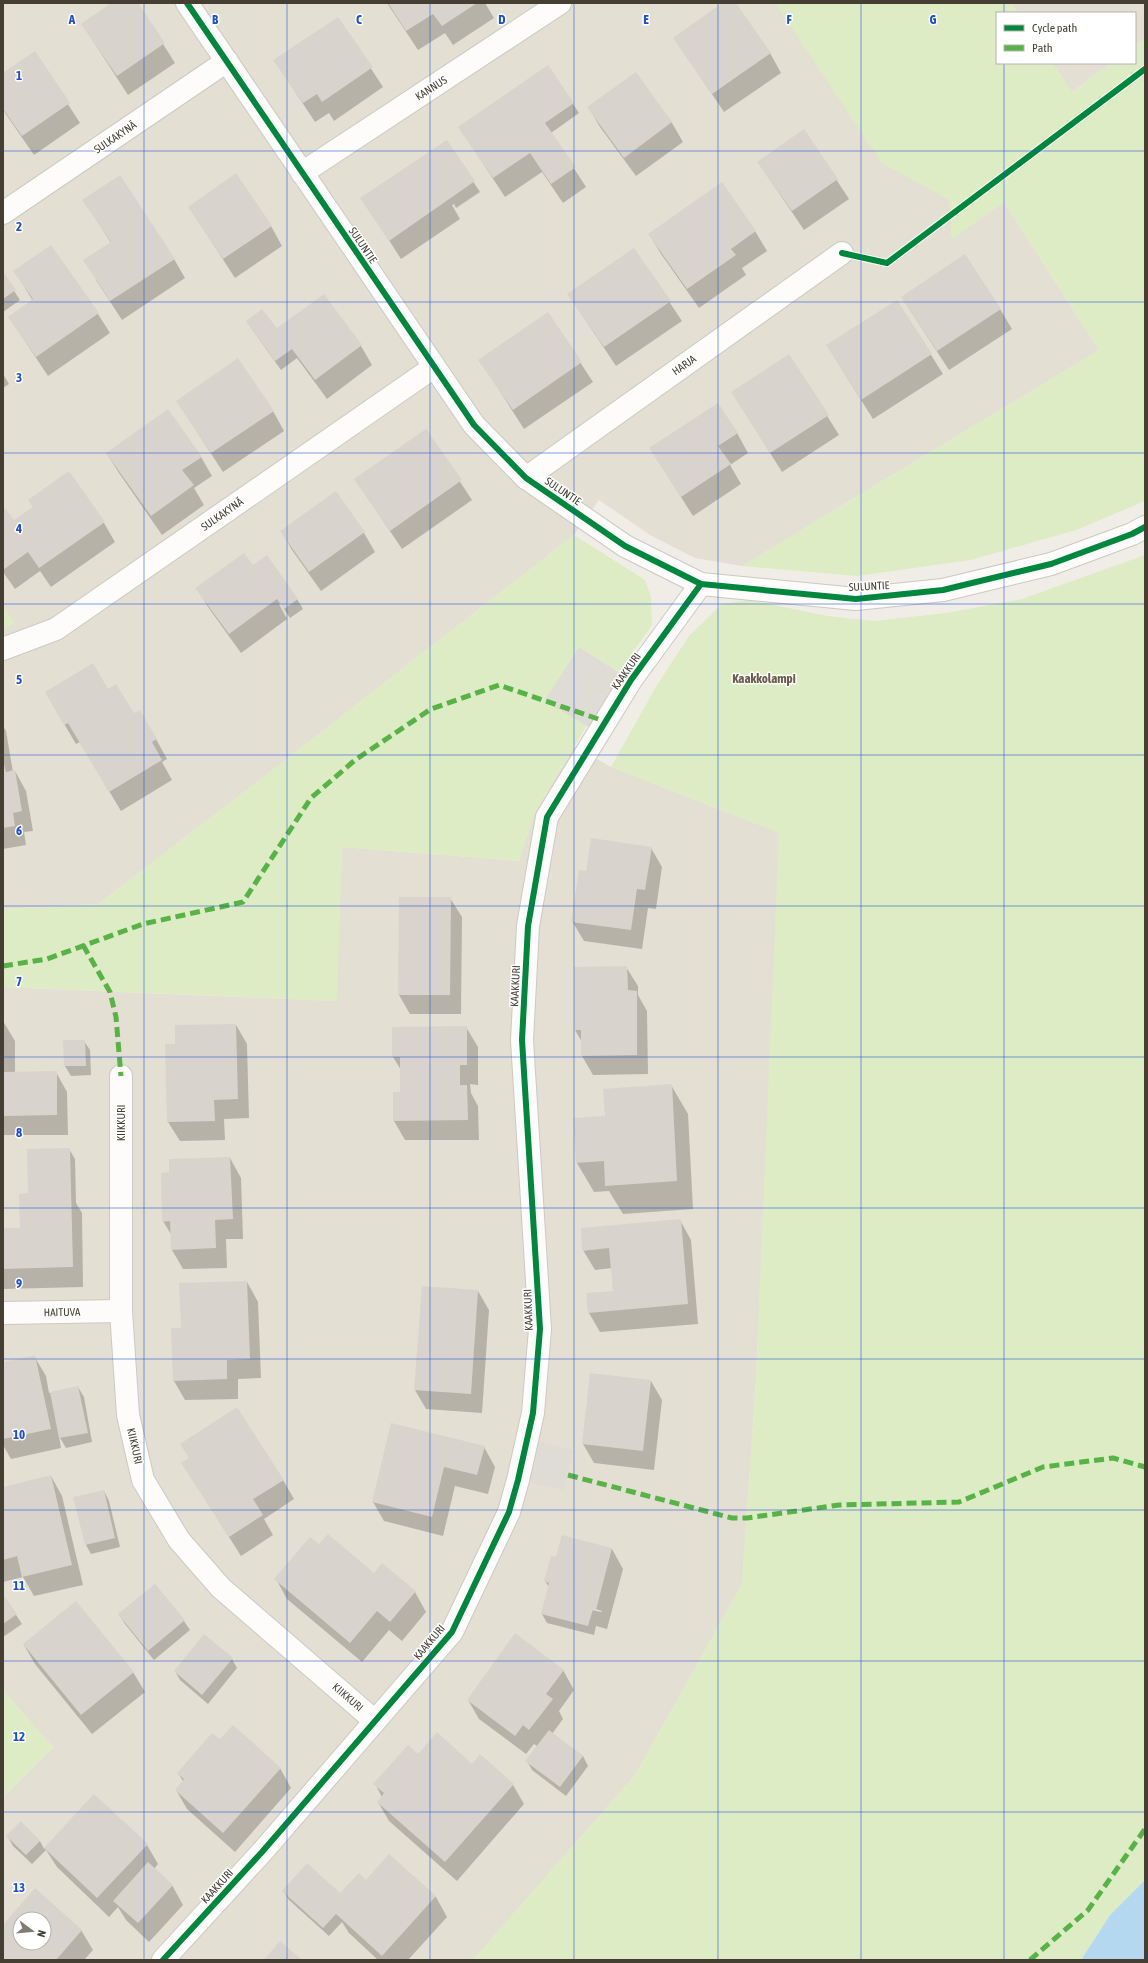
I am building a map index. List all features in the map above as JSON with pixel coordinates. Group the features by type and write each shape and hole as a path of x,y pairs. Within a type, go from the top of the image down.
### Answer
{"street":[{"name":"SULUNTIE","path":"187,3 228,61 302,173 474,425 526,478 625,546 701,584 856,599 943,590 1051,564 1132,534 1145,527"},
{"name":"KANNUS","path":"302,173 560,3"},
{"name":"SULKAKYNÄ","path":"3,213 228,61"},
{"name":"HARJA","path":"526,478 842,253"},
{"name":"SULKAKYNÄ","path":"3,649 56,629 434,367"},
{"name":"KAAKKURI","path":"163,1960 262,1852 452,1632 508,1512 518,1480 533,1413 540,1329 522,1040 528,926 547,817 631,680 701,584"},
{"name":"KIIKKURI","path":"121,1076 121,1311 128,1415 143,1480 179,1540 221,1588 375,1721"},
{"name":"HAITUVA","path":"3,1313 121,1311"}],"shaded area":[{"path":"3,3 936,3 952,238 1004,202 1099,350 742,566 695,558 650,535 599,500 574,535 98,904 3,909"},
{"path":"1011,3 1145,3 1145,38 1136,44 1136,12 1017,12"},
{"path":"1053,64 1110,64 1072,92"},
{"path":"579,647 631,680 598,732 544,701"},
{"path":"574,746 611,767 780,833 756,1381 742,1584 636,1774 473,1960 3,1960 3,1797 53,1747 3,1691 3,987 336,1001 342,847 519,861 534,814"},
{"path":"528,1439 573,1450 564,1490 518,1480"}],"green space":[{"path":"775,3 1011,3 1017,12 996,12 996,64 1053,64 1072,92 1110,64 1136,64 1136,44 1145,38 1145,501 1076,530 971,560 857,576 742,566 1099,350 1004,202 952,239 949,200 882,163"},
{"path":"574,535 645,580 651,597 652,625 619,672 579,647 544,701 587,725 534,814 519,861 342,847 337,1001 3,987 3,909 98,904"},
{"path":"1145,555 1145,1880 1110,1915 1081,1960 473,1960 636,1774 742,1584 756,1381 779,833 611,767 657,685 689,636 722,604 750,600 827,616 874,621 946,613 1022,599"},
{"path":"3,606 15,623 3,630"},
{"path":"3,1691 53,1747 3,1797"}],"water":[{"path":"1145,1880 1145,1960 1081,1960 1110,1915"}],"building":[{"path":"111,3 138,3 165,43 117,76 81,24"},
{"path":"388,3 477,3 442,26 433,14 406,31"},
{"path":"722,3 736,3 771,53 712,94 673,38"},
{"path":"338,17 373,67 322,102 317,94 303,103 273,60"},
{"path":"35,51 70,103 22,136 3,109 3,73"},
{"path":"548,65 574,103 545,123 576,167 551,184 530,153 493,178 458,127"},
{"path":"636,72 672,122 624,158 587,107"},
{"path":"804,129 838,179 792,211 757,162"},
{"path":"447,140 475,181 389,241 360,198"},
{"path":"236,173 272,226 223,259 188,207"},
{"path":"120,175 175,259 110,301 83,260 111,242 82,200"},
{"path":"722,182 756,231 731,249 736,255 687,289 648,234"},
{"path":"51,245 99,313 36,357 8,317 33,299 13,271"},
{"path":"634,248 671,301 604,347 567,294"},
{"path":"965,254 1001,309 937,351 901,297"},
{"path":"3,272 16,290 3,299"},
{"path":"324,294 362,345 315,380 292,349 275,361 246,321 262,309 277,328"},
{"path":"897,300 932,354 861,400 826,345"},
{"path":"548,312 582,362 513,410 478,360"},
{"path":"789,354 829,415 770,453 731,392"},
{"path":"238,358 274,411 211,453 176,401"},
{"path":"718,403 738,433 718,446 731,464 681,497 649,448"},
{"path":"168,409 202,457 182,470 194,485 151,516 106,453"},
{"path":"426,429 462,480 390,531 354,479"},
{"path":"69,471 105,522 39,568 28,552 3,570 3,508 4,507 14,520 33,507 28,500"},
{"path":"336,491 365,532 309,572 280,531"},
{"path":"244,553 253,565 267,555 298,599 284,609 277,599 229,634 195,588"},
{"path":"93,663 108,689 116,684 134,713 140,710 157,739 152,742 162,760 109,792 68,723 64,725 45,692"},
{"path":"3,760 6,772 15,770 22,811 13,813 15,826 3,828"},
{"path":"591,838 652,847 645,890 637,889 631,930 571,922 579,870 586,871"},
{"path":"399,897 451,897 450,995 398,995"},
{"path":"627,966 628,990 637,991 637,1055 581,1056 581,1030 574,1030 574,967"},
{"path":"236,1024 238,1099 214,1100 215,1121 167,1122 165,1044 175,1044 175,1025"},
{"path":"467,1026 467,1065 460,1065 460,1085 467,1085 468,1120 393,1121 393,1092 400,1092 400,1057 392,1057 392,1027"},
{"path":"63,1040 85,1040 86,1066 64,1066"},
{"path":"57,1071 57,1115 3,1116 3,1072"},
{"path":"672,1084 677,1181 605,1186 604,1161 576,1163 573,1118 605,1116 603,1089"},
{"path":"70,1148 73,1267 3,1269 3,1228 20,1228 19,1194 28,1193 27,1149"},
{"path":"230,1157 233,1219 215,1220 216,1248 171,1250 170,1221 162,1222 161,1173 169,1172 169,1159"},
{"path":"681,1219 688,1304 588,1313 586,1293 613,1291 609,1248 582,1251 581,1228"},
{"path":"247,1281 250,1359 227,1360 227,1379 173,1381 171,1328 181,1328 179,1283"},
{"path":"422,1286 478,1290 471,1394 414,1390"},
{"path":"35,1355 51,1429 3,1439 3,1362"},
{"path":"590,1373 651,1380 643,1451 582,1444"},
{"path":"78,1386 88,1433 59,1438 50,1392"},
{"path":"237,1407 284,1480 253,1499 263,1515 229,1537 181,1463 189,1458 180,1444"},
{"path":"391,1423 485,1446 477,1475 444,1467 432,1517 372,1502"},
{"path":"51,1475 72,1565 22,1577 17,1556 3,1560 3,1487"},
{"path":"104,1490 115,1538 85,1545 73,1497"},
{"path":"328,1534 374,1573 382,1563 416,1591 390,1622 377,1611 350,1643 274,1579 310,1537 319,1544"},
{"path":"562,1535 612,1548 596,1610 593,1609 588,1626 541,1614 549,1583 544,1581 551,1556 556,1557"},
{"path":"155,1584 185,1620 148,1651 118,1614"},
{"path":"3,1594 17,1614 3,1624"},
{"path":"76,1601 134,1672 81,1715 23,1644"},
{"path":"515,1633 564,1670 546,1694 553,1699 529,1730 523,1725 515,1736 467,1700"},
{"path":"204,1634 233,1658 202,1695 174,1671"},
{"path":"233,1725 281,1768 223,1833 175,1790 184,1779 177,1773 212,1733 220,1739"},
{"path":"549,1730 583,1756 560,1787 525,1761"},
{"path":"437,1732 472,1764 480,1754 514,1784 445,1862 377,1802 384,1793 373,1784 408,1745 418,1754"},
{"path":"94,1794 148,1844 97,1898 44,1848"},
{"path":"21,1821 40,1841 26,1855 6,1836"},
{"path":"389,1854 436,1896 382,1956 336,1914 323,1928 282,1891 307,1863 340,1893 359,1873 366,1880"},
{"path":"148,1862 173,1885 138,1923 113,1901"},
{"path":"35,1888 82,1930 56,1960 3,1960 3,1925 12,1915 12,1951 52,1951 52,1911 15,1911"},
{"path":"280,1941 302,1960 264,1960"}],"marked path":[{"path":"3,966 47,959 143,924 243,902 311,798 355,760 431,709 499,685 604,721"},
{"path":"83,945 110,992 116,1017 121,1076"},
{"path":"568,1475 732,1518 747,1518 839,1505 959,1502 1043,1467 1113,1458 1145,1467"},
{"path":"1030,1960 1088,1910 1145,1829"}],"cycle path":[{"path":"187,3 474,425 526,478 625,546 701,584 856,599 943,590 1051,564 1132,534 1145,527"},
{"path":"842,253 887,263 1145,69"},
{"path":"163,1960 262,1852 452,1632 509,1512 518,1480 533,1413 540,1329 522,1040 528,926 547,817 631,680 701,584"}],"district":[{"name":"Kaakkolampi","path":"764,678"}]}
